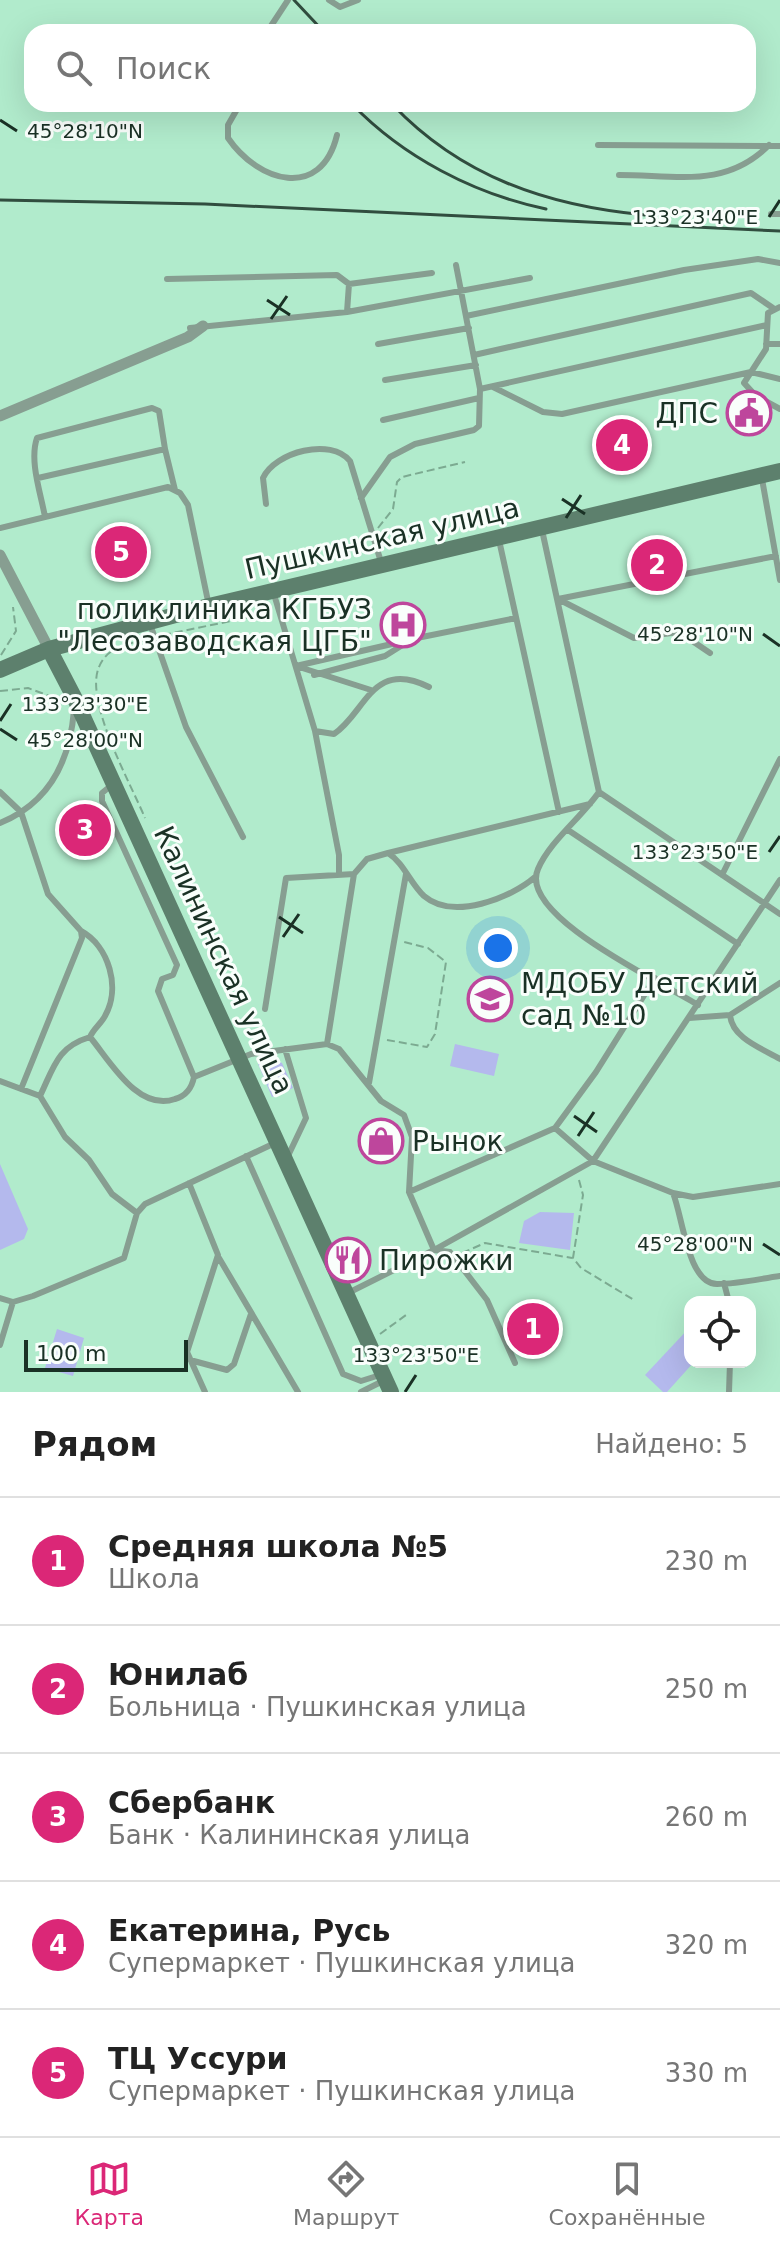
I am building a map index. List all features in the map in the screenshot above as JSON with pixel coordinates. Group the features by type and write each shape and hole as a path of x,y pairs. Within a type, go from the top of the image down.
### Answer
{"main road":[{"name":"Пушкинская улица","path":"0,670 49,649 148,621 780,471"},
{"name":"Калининская улица","path":"49,649 279,1140 369,1341 380,1385"}],"street":[{"path":"0,416 188,337 197,327"},
{"name":"Калининская улица","path":"0,555 49,649"}],"lane":[{"path":"272,24 288,0"},
{"path":"329,0 340,7 358,0"},
{"path":"235,112 228,125 228,138 252,164 269,174 291,179 306,177 323,166 333,153 337,135"},
{"path":"598,145 780,146"},
{"path":"619,175 715,176 737,171 769,145"},
{"path":"771,214 780,214"},
{"path":"466,316 684,270 758,259 780,263"},
{"path":"361,498 390,457 415,444 474,430 481,418 480,389 456,265"},
{"path":"167,279 337,275 349,284 432,273"},
{"path":"197,327 347,312 530,278"},
{"path":"347,312 349,284"},
{"path":"474,355 751,293 776,308 768,313 764,355 745,379 746,387 780,409"},
{"path":"480,389 767,325"},
{"path":"378,344 469,328"},
{"path":"766,344 780,344"},
{"path":"385,380 476,365"},
{"path":"493,387 543,412 562,414 751,372 780,379"},
{"path":"383,420 479,398"},
{"path":"45,517 34,447 40,435 152,408 159,411 175,490"},
{"path":"38,478 165,449"},
{"path":"266,504 263,478 274,462 299,453 330,449 343,452 350,461 382,565"},
{"path":"761,475 780,580"},
{"path":"0,528 168,487 175,490 188,505 209,606"},
{"path":"541,527 599,792 780,914"},
{"path":"498,537 559,812"},
{"path":"558,599 776,556"},
{"path":"273,591 315,731 339,855 339,874"},
{"path":"558,599 626,636 649,638 679,632 710,653"},
{"path":"296,666 516,618"},
{"path":"148,621 186,727 243,837"},
{"path":"314,675 385,656 412,639"},
{"path":"296,666 314,675 371,690 406,680 429,687"},
{"path":"315,731 334,734 343,728 371,690"},
{"path":"0,823 44,795 59,772 70,740 75,699"},
{"path":"722,875 780,759"},
{"path":"113,784 101,796 177,965 173,975 162,979 158,991 194,1077"},
{"path":"0,792 21,812 48,894 81,931 94,938 107,959 112,983 105,1018 90,1037 71,1043 59,1056 40,1096"},
{"path":"388,853 398,860 425,897 437,903 463,905 495,902 518,892 535,877 538,867 599,792"},
{"path":"327,1044 354,874 367,859 591,804"},
{"path":"568,830 738,944"},
{"path":"265,1009 286,878 354,874"},
{"path":"369,1083 406,874"},
{"path":"535,877 542,900 569,927 698,1005"},
{"path":"347,1293 434,1250 593,1161 780,880"},
{"path":"21,1089 82,938 81,931"},
{"path":"409,1192 555,1128 596,1072 655,978"},
{"path":"689,1018 730,1015 780,983"},
{"path":"730,1015 736,1033 780,1059"},
{"path":"90,1037 135,1090 154,1101 178,1099 187,1092 194,1077 241,1057 327,1044 339,1049 381,1101 404,1115 412,1137 409,1192 434,1250"},
{"path":"285,1049 306,1118 287,1158"},
{"path":"0,1081 33,1090 40,1096 65,1137 89,1160 112,1194 137,1213"},
{"path":"555,1128 593,1161 673,1193 693,1197 780,1184"},
{"path":"0,1298 13,1302 124,1258 137,1213 145,1204 279,1140"},
{"path":"246,1156 343,1374 380,1385"},
{"path":"189,1183 218,1255 298,1392"},
{"path":"673,1193 683,1217 693,1269 700,1279 714,1284 780,1276"},
{"path":"434,1250 448,1251 487,1300 515,1363"},
{"path":"205,1392 197,1368 187,1352 218,1255"},
{"path":"724,1283 727,1296"},
{"path":"0,1345 13,1302"},
{"path":"190,1360 227,1370 234,1364 251,1314"},
{"path":"729,1392 730,1368"},
{"path":"361,1392 380,1385"}],"path":[{"path":"373,535 393,509 397,482 402,477 465,462"},
{"path":"0,656 16,631 12,603"},
{"path":"150,829 108,729 95,683 99,666 118,646 279,611"},
{"path":"379,1038 427,1047 432,1044 442,990 443,958 428,948 395,940"},
{"path":"573,1258 583,1195 576,1172"},
{"path":"454,1257 485,1243 573,1258 581,1268 634,1300"},
{"path":"369,1341 406,1315"}],"shaded area":[{"path":"455,1044 499,1054 494,1076 450,1066"},
{"path":"282,1063 293,1088 272,1097 258,1064"},
{"path":"0,1164 28,1229 24,1239 0,1250"},
{"path":"540,1212 574,1213 570,1250 519,1243 524,1221"},
{"path":"57,1329 84,1338 73,1376 45,1368"},
{"path":"684,1333 684,1368 689,1368 667,1392 663,1392 645,1375"}],"railway":[{"path":"294,0 316,24"},
{"path":"360,112 394,141 441,171 492,194 546,209"},
{"path":"401,112 447,151 508,184 574,204 645,215"},
{"path":"0,200 205,204 780,231"}],"place":[{"name":"ДПС","path":"749,413"},
{"name":"Екатерина, Русь","path":"622,445"},
{"name":"ТЦ Уссури","path":"121,552"},
{"name":"Юнилаб","path":"657,565"},
{"name":"поликлиника КГБУЗ \"Лесозаводская ЦГБ\"","path":"403,625"},
{"name":"Сбербанк","path":"85,830"},
{"name":"МДОБУ Детский сад №10","path":"490,999"},
{"name":"Рынок","path":"381,1141"},
{"name":"Пирожки","path":"348,1260"},
{"name":"Средняя школа №5","path":"533,1329"}]}
